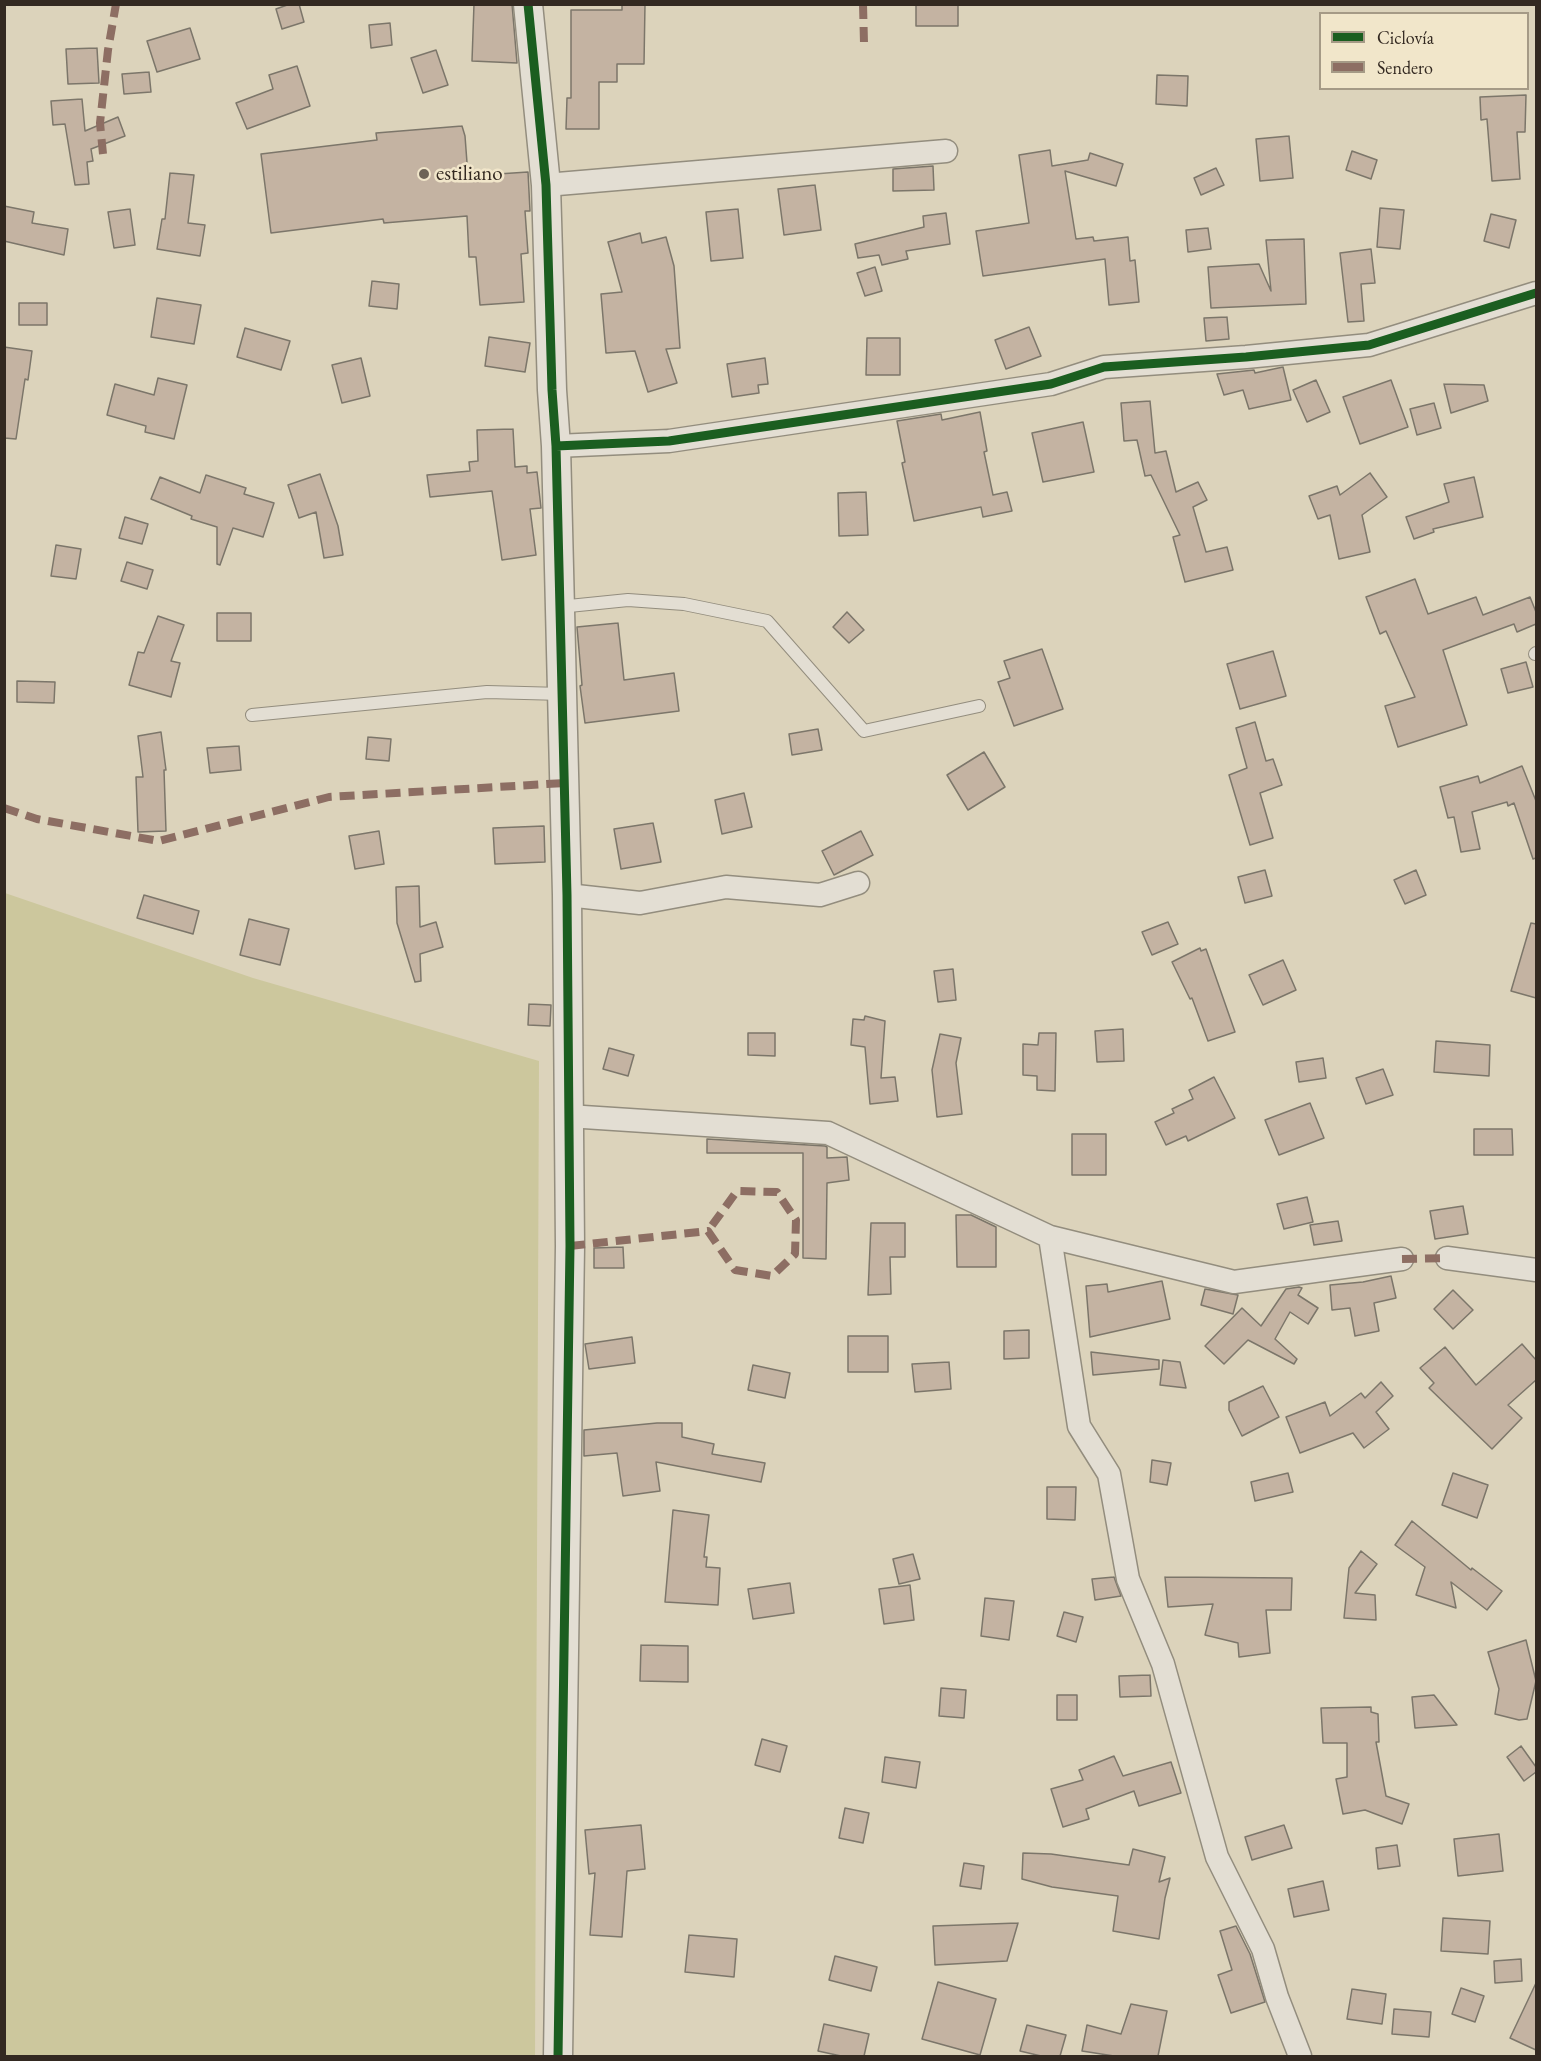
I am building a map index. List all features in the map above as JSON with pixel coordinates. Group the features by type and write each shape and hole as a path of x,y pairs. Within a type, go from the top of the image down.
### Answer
{"street":[{"path":"528,4 546,185 552,390 556,446 567,895 570,1246 558,2056"},
{"path":"546,185 946,151"},
{"path":"556,446 669,441 1051,384 1104,367 1369,345 1536,293"},
{"path":"567,895 640,903 726,887 820,895 858,883"},
{"path":"568,1116 828,1133 1050,1236 1234,1282 1402,1259"},
{"path":"1050,1236 1079,1426 1109,1474 1128,1579 1163,1664 1217,1857 1263,1949 1277,1997 1300,2056"},
{"path":"1447,1258 1536,1270"}],"lane":[{"path":"560,607 628,600 684,604 767,621 864,731 979,706"},
{"path":"252,715 487,692 562,694"}],"shaded area":[{"path":"5,893 253,978 539,1061 535,2056 5,2056"}],"building":[{"path":"290,4 299,4 304,22 282,29 276,9"},
{"path":"474,4 512,4 517,63 472,61"},
{"path":"622,4 645,4 644,64 617,64 617,82 599,82 599,129 566,129 567,98 571,98 571,10 622,10"},
{"path":"916,4 958,4 958,26 916,26"},
{"path":"390,23 392,45 371,48 369,25"},
{"path":"190,28 200,59 157,72 147,41"},
{"path":"97,48 99,83 68,84 66,49"},
{"path":"436,50 448,85 423,93 411,58"},
{"path":"297,66 310,106 247,129 236,103 273,89 269,75"},
{"path":"149,72 151,92 124,94 122,74"},
{"path":"1157,75 1188,76 1187,106 1156,104"},
{"path":"1526,95 1525,132 1517,132 1520,179 1492,181 1487,119 1481,120 1480,97"},
{"path":"82,99 85,131 118,117 125,136 91,149 93,161 87,162 89,184 75,185 65,124 53,125 51,101"},
{"path":"462,126 468,176 528,172 530,211 525,211 528,253 521,254 524,302 480,305 476,257 469,257 467,216 384,223 383,219 271,233 261,154 377,140 376,133"},
{"path":"1289,136 1293,178 1260,181 1256,139"},
{"path":"1050,150 1052,166 1088,160 1090,153 1123,164 1116,186 1065,171 1076,239 1093,237 1094,241 1128,237 1130,261 1135,260 1139,302 1109,305 1105,259 983,276 976,231 1029,223 1019,155"},
{"path":"1352,151 1377,160 1371,179 1346,170"},
{"path":"933,166 934,190 893,191 893,169"},
{"path":"1216,168 1224,185 1201,195 1194,178"},
{"path":"170,173 194,175 188,223 205,225 200,256 157,249 162,219 165,219"},
{"path":"815,185 821,230 784,235 778,189"},
{"path":"4,206 34,212 32,223 68,229 64,255 4,241"},
{"path":"1380,208 1404,210 1400,249 1377,247"},
{"path":"130,209 135,245 114,248 108,212"},
{"path":"738,209 743,258 711,261 706,212"},
{"path":"946,213 950,244 906,251 908,259 882,265 879,255 858,258 855,244 924,227 923,216"},
{"path":"1491,214 1516,220 1509,248 1484,241"},
{"path":"1208,228 1211,249 1188,252 1186,230"},
{"path":"640,233 642,243 666,237 674,266 680,348 666,349 677,383 648,392 635,351 606,353 601,294 622,292 608,242"},
{"path":"1304,239 1306,304 1211,308 1208,267 1259,264 1271,291 1266,240"},
{"path":"1371,249 1375,283 1361,284 1364,321 1348,322 1340,253"},
{"path":"875,267 882,291 865,296 857,273"},
{"path":"372,281 399,284 397,309 369,306"},
{"path":"157,298 201,305 194,344 151,337"},
{"path":"19,303 47,303 47,325 19,325"},
{"path":"1227,317 1229,339 1206,341 1204,318"},
{"path":"1029,327 1041,356 1006,369 995,340"},
{"path":"245,328 290,341 281,370 237,357"},
{"path":"489,337 530,343 525,372 485,366"},
{"path":"867,338 900,338 900,375 866,375"},
{"path":"4,347 32,351 28,380 25,379 16,439 4,438"},
{"path":"361,358 370,396 342,403 332,365"},
{"path":"765,358 768,384 758,385 759,393 732,397 727,364"},
{"path":"1283,367 1291,400 1249,409 1243,390 1224,395 1217,374 1254,370 1255,373"},
{"path":"158,378 187,385 174,439 145,432 146,426 107,415 115,384 154,395"},
{"path":"1316,380 1330,412 1307,422 1293,390"},
{"path":"1391,380 1408,427 1360,444 1343,397"},
{"path":"1444,384 1484,385 1488,401 1451,413"},
{"path":"1150,401 1155,453 1166,451 1176,492 1198,482 1207,500 1193,507 1206,552 1227,547 1233,570 1185,582 1173,537 1180,535 1151,475 1145,476 1137,440 1124,441 1121,403"},
{"path":"1434,403 1441,428 1417,435 1410,409"},
{"path":"980,412 987,451 984,452 993,495 1007,492 1012,511 983,517 981,507 914,521 902,463 905,462 897,421 941,414 942,420"},
{"path":"1083,422 1094,472 1043,482 1032,433"},
{"path":"513,429 515,467 527,466 527,473 537,472 541,508 530,509 536,555 502,560 492,491 430,497 427,475 470,471 469,462 478,461 477,430"},
{"path":"1370,473 1387,497 1362,515 1370,552 1339,559 1330,515 1318,519 1309,496 1337,486 1340,495"},
{"path":"320,474 338,526 343,555 324,558 316,512 299,518 288,485"},
{"path":"206,475 246,488 244,494 274,503 263,537 233,528 220,565 217,564 217,527 191,519 192,516 151,499 160,477 200,493"},
{"path":"1474,477 1483,517 1433,529 1434,532 1414,539 1406,517 1449,502 1444,484"},
{"path":"866,492 868,535 839,536 838,493"},
{"path":"125,517 148,524 142,544 119,538"},
{"path":"56,545 81,549 76,579 51,576"},
{"path":"127,562 153,570 147,589 121,581"},
{"path":"1415,579 1428,614 1476,597 1483,615 1530,597 1536,612 1536,624 1517,632 1514,624 1443,650 1467,725 1398,747 1385,706 1415,697 1386,631 1380,634 1366,597"},
{"path":"847,612 864,630 849,643 833,627"},
{"path":"217,613 251,613 251,641 217,641"},
{"path":"158,616 184,625 171,661 180,663 171,697 129,685 138,652 144,653"},
{"path":"618,623 624,680 674,673 679,711 585,723 580,686 582,685 577,627"},
{"path":"1042,649 1063,709 1014,726 998,682 1010,678 1004,661"},
{"path":"1273,651 1286,696 1240,709 1227,664"},
{"path":"1526,662 1533,687 1508,693 1501,669"},
{"path":"17,681 55,682 54,703 17,702"},
{"path":"1255,722 1266,761 1273,759 1282,785 1260,793 1273,838 1250,845 1229,775 1247,768 1236,728"},
{"path":"818,729 822,750 792,755 789,734"},
{"path":"161,732 166,770 164,770 166,831 138,832 136,777 143,777 138,736"},
{"path":"368,737 391,739 389,761 366,759"},
{"path":"239,746 241,770 210,773 207,748"},
{"path":"984,752 1005,787 968,810 947,775"},
{"path":"1522,766 1536,801 1536,858 1533,859 1514,803 1508,806 1507,802 1472,812 1480,849 1461,852 1454,817 1448,818 1440,787 1478,776 1480,783"},
{"path":"744,793 752,827 722,834 715,800"},
{"path":"653,823 661,862 621,869 614,829"},
{"path":"544,826 545,862 495,864 493,828"},
{"path":"379,831 384,864 355,869 349,836"},
{"path":"861,831 873,855 834,875 822,851"},
{"path":"1265,870 1272,896 1245,903 1238,877"},
{"path":"1416,870 1426,895 1405,904 1394,880"},
{"path":"419,886 420,927 436,922 443,947 420,954 421,981 415,982 397,923 396,887"},
{"path":"144,895 199,911 193,934 137,918"},
{"path":"249,919 289,929 280,965 240,955"},
{"path":"1168,922 1178,944 1152,955 1142,932"},
{"path":"1531,923 1536,924 1536,998 1511,991"},
{"path":"1200,948 1201,951 1206,949 1235,1032 1208,1041 1192,998 1190,999 1172,962"},
{"path":"1283,960 1296,990 1263,1005 1249,975"},
{"path":"953,969 956,1000 938,1002 934,971"},
{"path":"529,1004 551,1005 550,1026 528,1025"},
{"path":"865,1016 885,1021 881,1078 895,1077 898,1101 870,1104 865,1047 851,1045 853,1019 864,1020"},
{"path":"1123,1029 1124,1061 1097,1062 1095,1031"},
{"path":"748,1033 775,1033 775,1056 748,1055"},
{"path":"1039,1033 1056,1033 1055,1091 1037,1090 1037,1076 1023,1075 1023,1044 1038,1045"},
{"path":"940,1034 961,1038 956,1063 962,1114 937,1117 932,1070"},
{"path":"1436,1041 1490,1045 1489,1076 1434,1072"},
{"path":"609,1048 634,1055 628,1076 603,1069"},
{"path":"1323,1058 1326,1078 1299,1082 1296,1062"},
{"path":"1383,1069 1393,1095 1366,1104 1356,1078"},
{"path":"1214,1077 1235,1118 1188,1141 1186,1136 1166,1145 1155,1122 1174,1113 1172,1109 1193,1099 1189,1090"},
{"path":"1310,1103 1324,1138 1279,1155 1265,1120"},
{"path":"1474,1129 1512,1129 1513,1155 1474,1155"},
{"path":"1072,1134 1106,1134 1106,1175 1072,1175"},
{"path":"707,1139 825,1146 827,1147 827,1158 847,1157 849,1180 827,1183 826,1259 803,1258 803,1153 707,1153"},
{"path":"1307,1197 1313,1222 1284,1229 1277,1204"},
{"path":"1463,1206 1468,1234 1435,1239 1430,1211"},
{"path":"956,1215 971,1215 996,1227 996,1267 957,1267"},
{"path":"1338,1221 1342,1241 1314,1245 1310,1225"},
{"path":"871,1223 905,1223 905,1257 890,1257 891,1294 868,1295"},
{"path":"623,1247 624,1268 594,1268 594,1248"},
{"path":"1391,1276 1396,1298 1374,1303 1379,1331 1355,1336 1350,1308 1332,1310 1330,1285 1363,1282"},
{"path":"1162,1281 1170,1319 1090,1337 1086,1286 1107,1284 1108,1292"},
{"path":"1302,1288 1298,1295 1318,1308 1308,1324 1290,1312 1275,1339 1297,1359 1294,1364 1248,1340 1224,1364 1205,1346 1242,1308 1261,1326 1286,1289"},
{"path":"1205,1289 1238,1295 1233,1314 1201,1305"},
{"path":"1453,1290 1473,1310 1453,1329 1434,1309"},
{"path":"1029,1330 1029,1358 1004,1359 1004,1331"},
{"path":"848,1336 888,1336 888,1372 848,1372"},
{"path":"632,1337 635,1363 589,1369 585,1344"},
{"path":"1522,1344 1536,1360 1536,1380 1508,1405 1522,1418 1492,1449 1429,1388 1434,1383 1420,1368 1445,1347 1476,1385"},
{"path":"1091,1352 1159,1360 1159,1369 1093,1375"},
{"path":"1163,1360 1180,1362 1186,1388 1160,1385"},
{"path":"949,1362 951,1389 915,1392 912,1364"},
{"path":"753,1365 790,1373 785,1398 748,1390"},
{"path":"1381,1382 1393,1396 1376,1412 1389,1429 1364,1448 1353,1433 1300,1453 1286,1417 1325,1402 1330,1416 1361,1393 1365,1398"},
{"path":"1263,1386 1279,1417 1242,1436 1229,1410 1229,1402"},
{"path":"682,1423 682,1437 714,1444 712,1454 765,1463 761,1482 656,1462 660,1491 623,1496 617,1453 584,1456 584,1430"},
{"path":"1152,1460 1171,1463 1167,1485 1150,1482"},
{"path":"1288,1473 1293,1492 1255,1501 1251,1482"},
{"path":"1453,1473 1488,1485 1477,1518 1442,1505"},
{"path":"1047,1487 1076,1487 1075,1520 1047,1519"},
{"path":"673,1510 709,1515 704,1557 707,1557 706,1567 720,1568 718,1605 665,1602"},
{"path":"1412,1521 1471,1570 1472,1568 1502,1591 1487,1610 1451,1582 1456,1608 1416,1595 1425,1567 1395,1545"},
{"path":"1361,1551 1377,1564 1355,1593 1375,1595 1376,1620 1344,1618 1349,1568"},
{"path":"913,1554 920,1579 899,1584 893,1559"},
{"path":"1114,1577 1121,1596 1095,1600 1092,1579"},
{"path":"1165,1577 1292,1578 1291,1610 1266,1610 1270,1653 1239,1657 1238,1643 1205,1635 1213,1604 1168,1607"},
{"path":"790,1583 794,1613 753,1619 748,1589"},
{"path":"910,1585 914,1620 884,1624 879,1589"},
{"path":"985,1598 1014,1601 1009,1640 981,1636"},
{"path":"1064,1612 1083,1617 1076,1642 1057,1636"},
{"path":"1526,1640 1536,1681 1527,1719 1519,1720 1495,1714 1499,1689 1488,1652"},
{"path":"641,1645 688,1646 688,1682 640,1681"},
{"path":"1150,1675 1151,1696 1120,1697 1119,1676"},
{"path":"941,1688 966,1690 964,1718 939,1716"},
{"path":"1057,1695 1077,1695 1077,1720 1057,1720"},
{"path":"1434,1695 1457,1725 1415,1728 1412,1697"},
{"path":"1371,1707 1371,1712 1378,1714 1379,1742 1376,1742 1386,1796 1409,1804 1402,1824 1365,1810 1343,1814 1336,1779 1347,1777 1347,1743 1323,1743 1321,1708"},
{"path":"762,1739 787,1746 780,1772 755,1765"},
{"path":"1521,1746 1536,1767 1536,1772 1524,1781 1507,1757"},
{"path":"1114,1756 1123,1776 1171,1762 1181,1793 1139,1806 1134,1791 1086,1809 1089,1819 1063,1827 1051,1789 1083,1780 1079,1770"},
{"path":"885,1757 920,1762 916,1788 882,1782"},
{"path":"845,1808 869,1813 863,1843 839,1838"},
{"path":"641,1825 645,1869 627,1871 622,1937 590,1935 595,1873 589,1874 585,1830"},
{"path":"1284,1825 1292,1848 1252,1860 1245,1837"},
{"path":"1499,1834 1503,1871 1458,1876 1454,1839"},
{"path":"1397,1845 1400,1866 1378,1869 1376,1848"},
{"path":"1133,1849 1165,1857 1159,1882 1170,1878 1159,1939 1113,1931 1118,1896 1052,1887 1022,1879 1023,1853 1051,1854 1129,1865"},
{"path":"964,1863 984,1866 981,1889 960,1886"},
{"path":"1323,1881 1329,1910 1294,1917 1288,1889"},
{"path":"1443,1918 1490,1921 1488,1954 1441,1951"},
{"path":"1018,1923 1007,1961 935,1965 933,1926"},
{"path":"1236,1926 1250,1954 1265,2002 1231,2013 1218,1975 1232,1970 1220,1931"},
{"path":"689,1935 737,1939 734,1977 685,1972"},
{"path":"835,1956 877,1967 871,1991 829,1980"},
{"path":"1521,1959 1522,1981 1495,1983 1494,1961"},
{"path":"938,1982 996,1999 980,2055 922,2039"},
{"path":"1536,1983 1536,2050 1510,2038"},
{"path":"1461,1988 1484,1996 1475,2022 1452,2014"},
{"path":"1352,1989 1386,1994 1382,2024 1347,2019"},
{"path":"1131,2004 1167,2011 1158,2056 1114,2056 1082,2051 1087,2025 1121,2034"},
{"path":"1394,2009 1431,2012 1429,2037 1392,2034"},
{"path":"824,2024 869,2034 864,2056 841,2056 818,2051"},
{"path":"1027,2025 1066,2035 1060,2056 1041,2056 1020,2051"}],"marked path":[{"path":"103,154 100,123 116,4"},
{"path":"863,4 864,43"},
{"path":"4,808 37,819 159,841 329,797 564,783"},
{"path":"570,1246 708,1231 735,1270 772,1276 795,1254 796,1220 777,1192 737,1191 708,1231"},
{"path":"1402,1259 1447,1258"}],"cycle path":[{"path":"528,4 546,185 552,390 556,446 567,895 570,1246 558,2056"},
{"path":"556,446 669,441 1051,384 1104,367 1369,345 1536,293"}],"place":[{"name":"estiliano","path":"424,174"}]}
